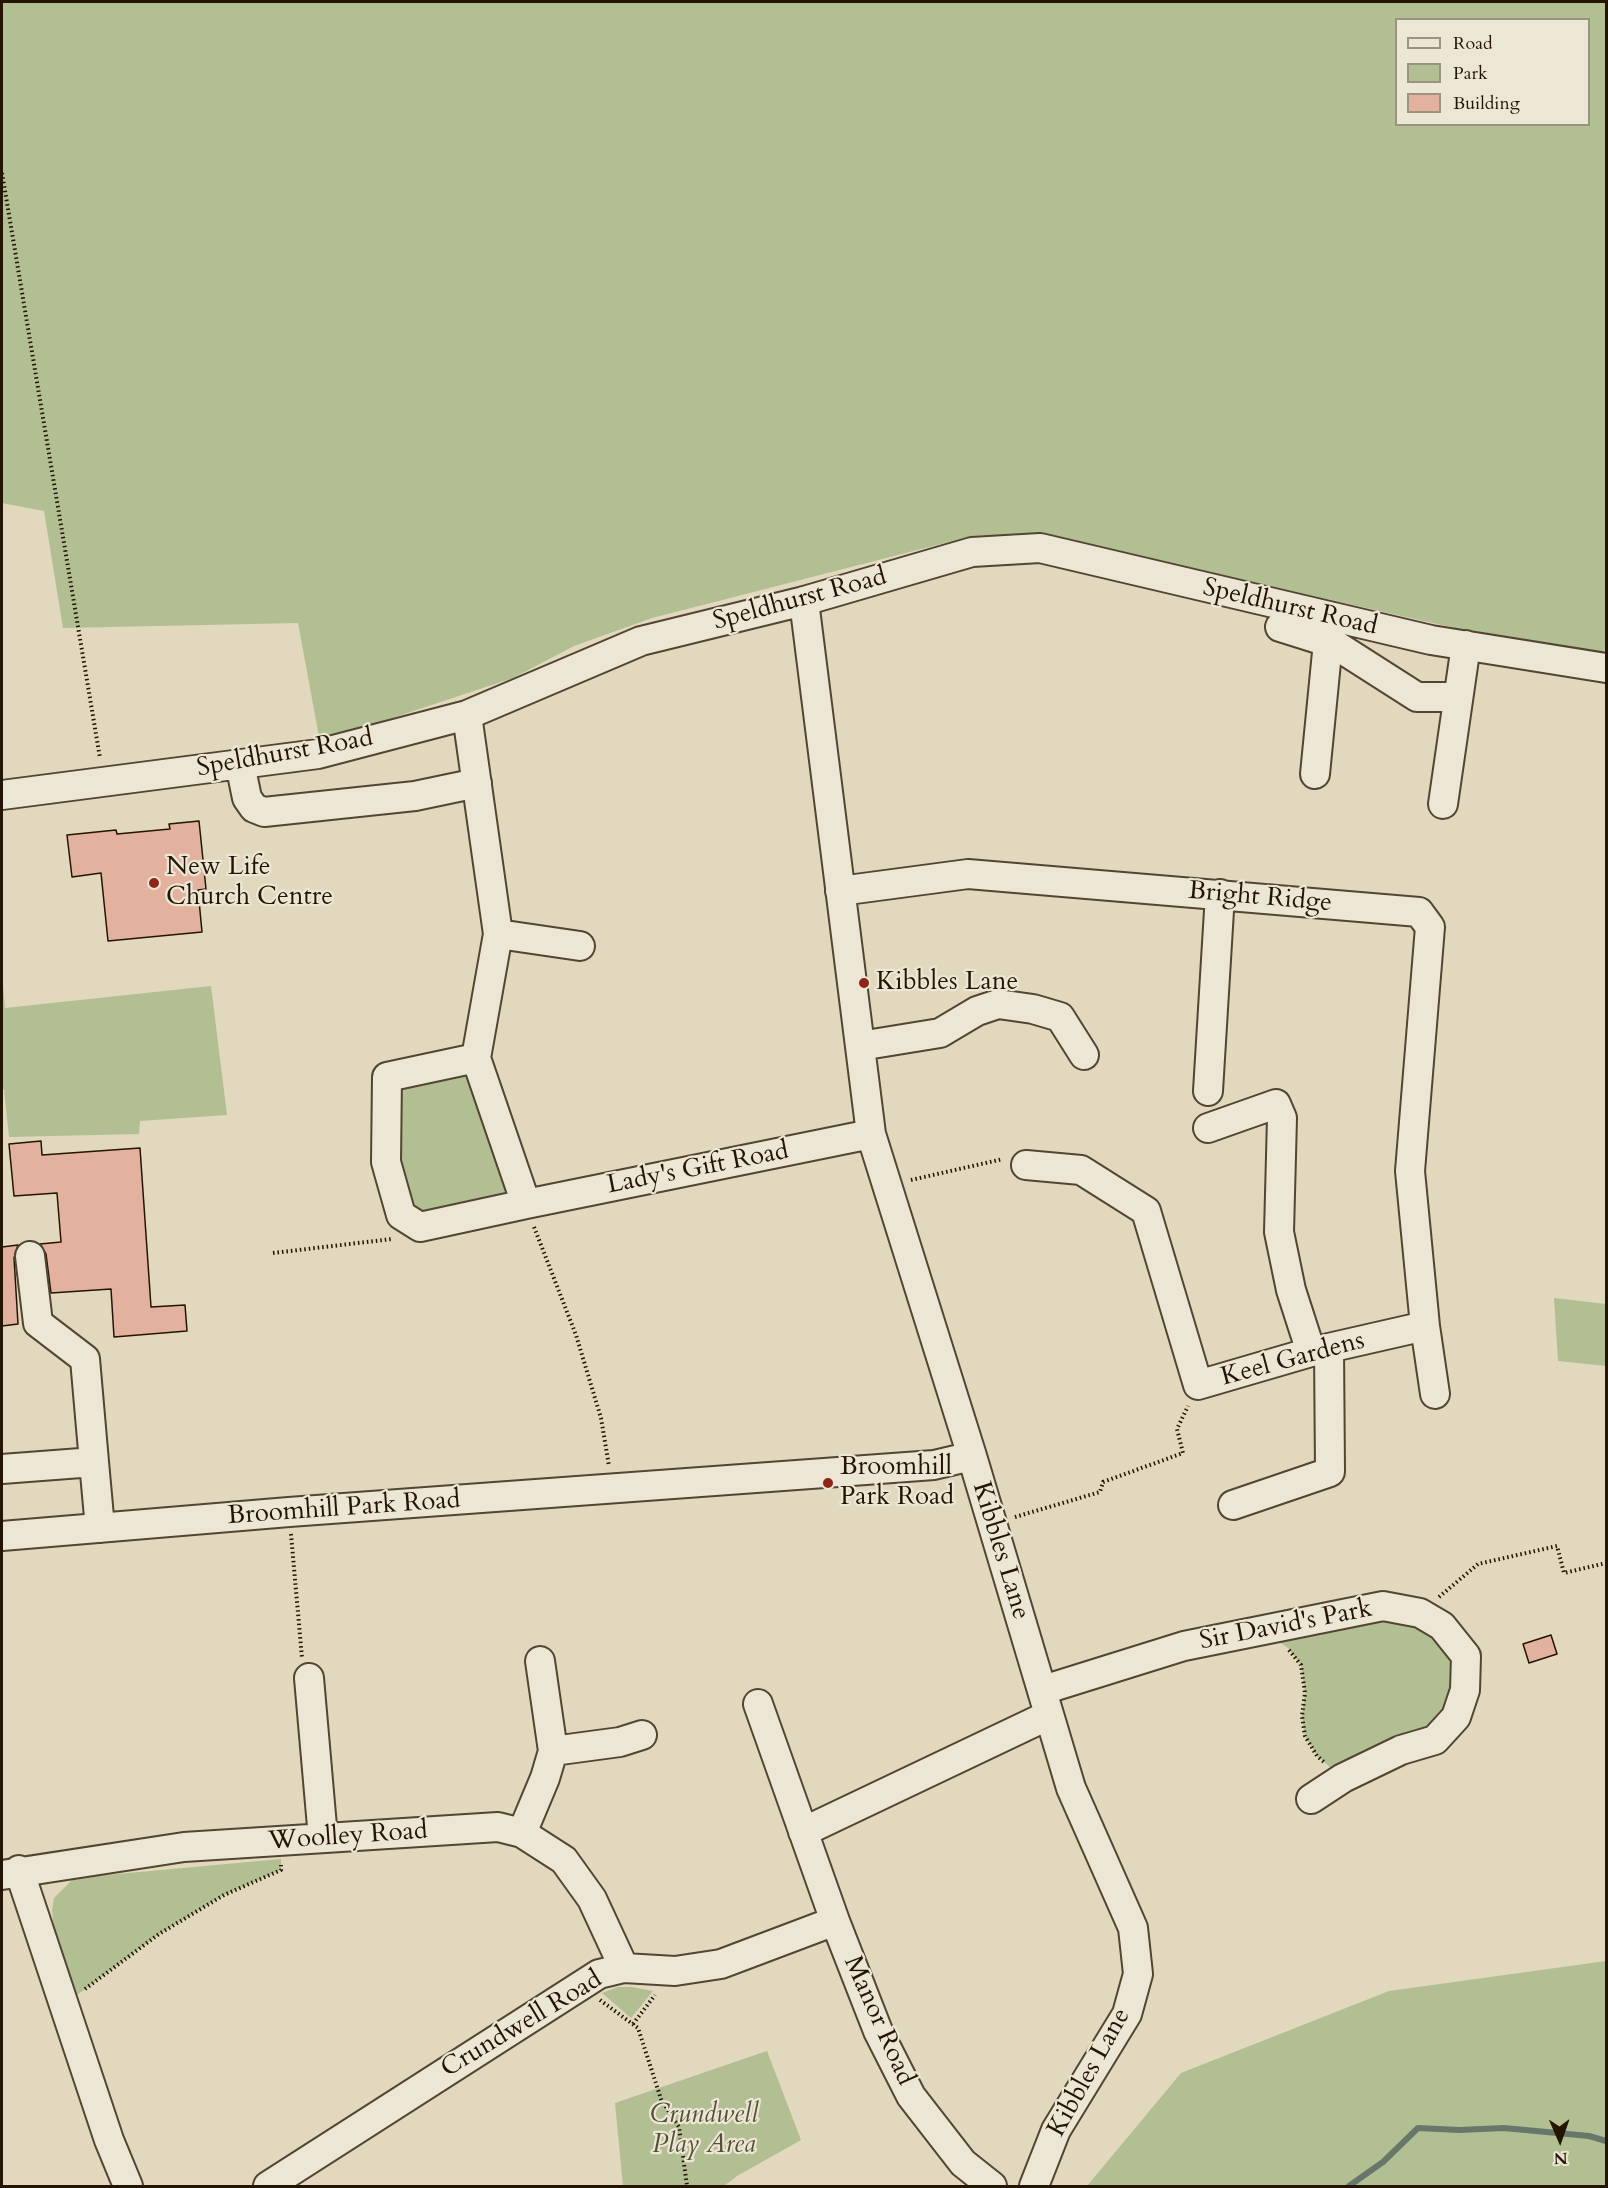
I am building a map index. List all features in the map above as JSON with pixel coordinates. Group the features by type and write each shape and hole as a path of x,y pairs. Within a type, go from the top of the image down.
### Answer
{"street":[{"name":"Speldhurst Road","path":"2,795 318,754 467,716 641,641 804,601 972,552 1040,548 1431,640 1606,668"},
{"name":"Kibbles Lane","path":"804,601 871,1134 972,1456 1071,1788 1133,1929 1138,1974 1128,2014 1056,2130 1034,2187"},
{"path":"1280,627 1328,642 1417,698 1458,697"},
{"path":"1315,774 1328,642"},
{"path":"1443,804 1466,645"},
{"path":"467,716 498,934 476,1058 526,1204"},
{"path":"240,764 247,798 254,808 264,812 415,796 477,783"},
{"name":"Bright Ridge","path":"840,891 968,874 1419,912 1430,927 1410,1171 1425,1326"},
{"path":"1208,1090 1221,894"},
{"path":"498,934 580,946"},
{"path":"860,1046 940,1033 977,1011 998,1004 1033,1009 1060,1017 1084,1055"},
{"path":"420,1227 400,1215 386,1162 387,1077 476,1058"},
{"path":"1208,1128 1276,1104 1282,1118 1279,1232 1291,1290 1320,1350 1330,1472 1233,1505"},
{"name":"Lady's Gift Road","path":"420,1227 871,1134"},
{"name":"Keel Gardens","path":"1026,1165 1081,1170 1146,1211 1198,1385 1320,1350 1425,1326"},
{"path":"30,1256 38,1323 85,1359 100,1528"},
{"path":"1425,1326 1435,1394"},
{"name":"Broomhill Park Road","path":"2,1536 289,1512 934,1465 972,1456"},
{"path":"2,1469 94,1462"},
{"name":"Sir David's Park","path":"1046,1702 1184,1646 1383,1606 1420,1613 1442,1626 1466,1656 1465,1690 1456,1717 1435,1740 1401,1750 1343,1778 1311,1799"},
{"path":"522,1833 545,1778 553,1751 540,1661"},
{"path":"309,1678 323,1838"},
{"path":"803,1832 1046,1702"},
{"name":"Manor Road","path":"758,1704 835,1921 878,2031 911,2096 963,2163 992,2187"},
{"path":"553,1751 595,1747 642,1735"},
{"name":"Woolley Road","path":"10,1873 184,1847 498,1827 522,1833 564,1860 592,1899 624,1968"},
{"path":"10,1873 65,2004 109,2140 128,2187"},
{"name":"Crundwell Road","path":"268,2187 583,1982 599,1974 624,1968 675,1971 721,1964 835,1921"}],"path":[{"path":"2,172 104,782"},
{"path":"887,1186 1000,1158 1026,1165"},
{"path":"526,1204 576,1335 601,1418 614,1490"},
{"path":"273,1253 391,1239 420,1227"},
{"path":"991,1524 1100,1492 1103,1482 1184,1454 1177,1429 1198,1385"},
{"path":"289,1512 303,1668 309,1678"},
{"path":"1420,1613 1478,1564 1557,1546 1564,1573 1606,1563"},
{"path":"1262,1630 1288,1648 1301,1665 1305,1693 1302,1716 1305,1737 1317,1756 1343,1778"},
{"path":"65,2004 159,1934 224,1895 282,1870 279,1841"},
{"path":"633,2024 675,1971"},
{"path":"583,1982 595,1996 638,2028 661,2099 680,2127 687,2187"}],"green space":[{"path":"2,2 1606,2 1606,650 1583,656 1041,534 972,536 652,618 574,646 513,678 320,742 298,623 63,628 44,511 2,503"},
{"path":"2,975 5,1008 211,986 227,1115 140,1121 139,1134 9,1137 4,1089 2,1089"},
{"path":"476,1058 526,1204 401,1215 387,1077"},
{"path":"1554,1298 1606,1304 1606,1366 1558,1361"},
{"path":"1383,1606 1466,1656 1456,1717 1343,1778 1317,1756 1305,1736 1302,1716 1305,1693 1301,1665 1288,1648 1262,1630"},
{"path":"281,1859 281,1870 224,1895 159,1934 77,1995 54,1928 52,1910 54,1898 74,1878"},
{"path":"1606,1961 1606,2186 1087,2186 1181,2073 1389,1991"},
{"path":"618,1987 653,1991 631,2018 602,1993"},
{"name":"Crundwell Play Area","path":"767,2051 801,2140 737,2176 724,2186 623,2186 615,2103"}],"building":[{"name":"New Life Church Centre","path":"199,821 206,889 198,890 202,932 108,941 101,873 72,877 67,835 116,830 117,834 170,829 169,824"},
{"path":"41,1141 42,1155 140,1148 151,1307 185,1305 187,1331 114,1337 111,1289 51,1293 46,1254 40,1244 61,1242 57,1193 14,1196 9,1144"},
{"path":"18,1245 14,1258 18,1324 2,1326 2,1247"},
{"path":"1551,1635 1557,1654 1529,1663 1523,1644"}],"waterway":[{"path":"1349,2186 1383,2162 1418,2128 1459,2130 1504,2128 1589,2136 1606,2141"}],"place":[{"name":"New Life Church Centre","path":"154,883"},
{"name":"Kibbles Lane","path":"864,983"},
{"name":"Broomhill Park Road","path":"828,1483"}]}
